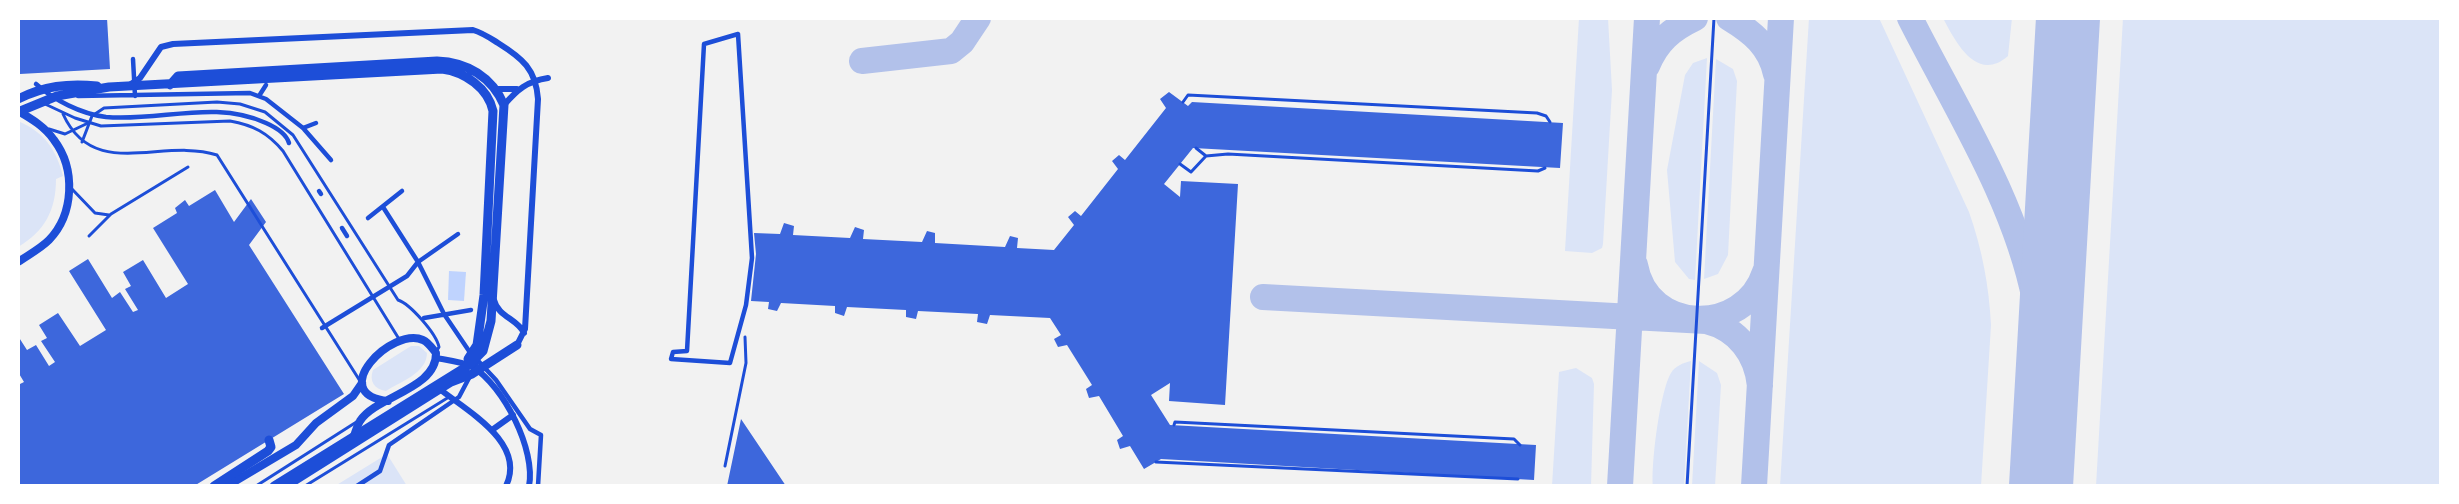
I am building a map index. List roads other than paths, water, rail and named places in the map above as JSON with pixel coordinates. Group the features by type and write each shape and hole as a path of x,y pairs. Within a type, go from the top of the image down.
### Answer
{"main road":[{"path":"170,85 178,76 437,61 456,62 466,66 497,89 504,105 493,296 487,343 478,359 273,486"},
{"path":"18,99 63,84 132,87 442,69 464,76 484,91 493,111 484,295 475,352 448,377"},
{"path":"18,111 57,96 109,87"},
{"path":"286,486 451,382 472,374 517,345"},
{"path":"214,486 268,451 271,447 269,440"}],"street":[{"path":"48,95 116,97 132,87 140,78 160,47 173,44 458,29 482,32 519,56 528,65 535,80 538,99 524,334 517,345"},
{"path":"738,34 752,258 746,305 730,363 671,359 673,352 687,351 704,45 738,34"},
{"path":"132,87 133,59"},
{"path":"504,105 517,89 535,80 548,78"},
{"path":"36,84 48,95 67,105 117,117 223,111 240,113 276,128 290,144"},
{"path":"259,96 266,85"},
{"path":"132,87 241,91 259,96 303,128 331,160"},
{"path":"497,89 517,89"},
{"path":"18,111 38,123 52,137 63,155 69,187 66,209 54,234 39,249 18,262"},
{"path":"303,128 316,123"},
{"path":"368,218 402,191"},
{"path":"382,207 418,262 444,314 496,380 530,429 541,435 538,486"},
{"path":"342,228 347,236"},
{"path":"323,327 365,304 407,276 418,262 458,234"},
{"path":"493,296 498,311 520,327 524,334"},
{"path":"424,318 471,310"},
{"path":"388,401 378,400 366,392 362,382 363,370 369,362 400,341 410,338 424,340 436,356 472,367 491,386 513,415 529,452 532,471 529,486"},
{"path":"281,486 348,444 353,439 361,419 423,379 432,369 436,356"},
{"path":"478,359 501,357"},
{"path":"357,486 380,471 388,444 459,397 478,359"},
{"path":"423,379 492,430 508,454 510,479 506,486"},
{"path":"227,486 296,445 316,423 353,396 362,382"},
{"path":"492,430 513,415"}],"lane":[{"path":"1687,486 1714,18"},
{"path":"18,93 88,123 109,126 230,121 264,132 283,151 400,341"},
{"path":"1183,102 1188,95 1526,112 1546,116 1550,122"},
{"path":"82,142 94,113 104,108 217,102 240,104 265,112 293,135 398,300 406,303 419,320 431,328 439,347 436,356"},
{"path":"62,112 72,132 82,142 108,153 188,151 217,155 323,327 362,382"},
{"path":"38,123 65,134 88,123"},
{"path":"1196,148 1206,156"},
{"path":"1180,164 1191,172 1206,156 1228,154 1538,171 1545,168"},
{"path":"89,236 111,214 188,167"},
{"path":"69,187 78,192 95,213 111,214"},
{"path":"724,466 746,363 746,337"},
{"path":"305,486 450,397"},
{"path":"256,486 361,419"},
{"path":"1174,425 1175,422 1514,439 1520,444"},
{"path":"1156,462 1518,479"}],"water":[{"path":"449,271 466,272 464,301 448,300"}]}
